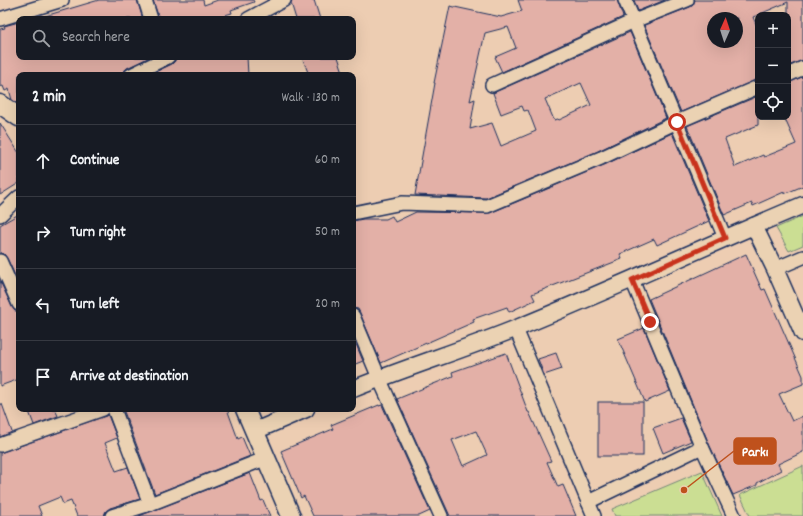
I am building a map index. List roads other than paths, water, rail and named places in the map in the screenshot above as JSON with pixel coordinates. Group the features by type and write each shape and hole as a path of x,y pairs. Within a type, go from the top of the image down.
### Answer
{"main road":[{"path":"0,104 16,115"},
{"path":"246,412 291,516"}],"street":[{"path":"0,19 62,0"},
{"path":"145,0 150,16"},
{"path":"254,16 284,0"},
{"path":"625,0 725,238"},
{"path":"492,85 634,21 687,0"},
{"path":"137,72 161,60"},
{"path":"791,73 803,68"},
{"path":"356,212 402,204 487,206 601,158 677,122 755,88"},
{"path":"0,215 16,200"},
{"path":"356,388 516,328 632,280 725,238 803,206"},
{"path":"754,226 803,333"},
{"path":"775,269 803,257"},
{"path":"0,261 16,297"},
{"path":"632,280 702,447 734,516"},
{"path":"356,323 441,516"},
{"path":"516,328 594,516"},
{"path":"0,445 64,415 84,412"},
{"path":"115,412 150,504"},
{"path":"255,431 299,412"},
{"path":"588,502 702,447"},
{"path":"112,516 150,504 267,458"}],"place":[{"name":"Parkı","path":"684,490"}]}
